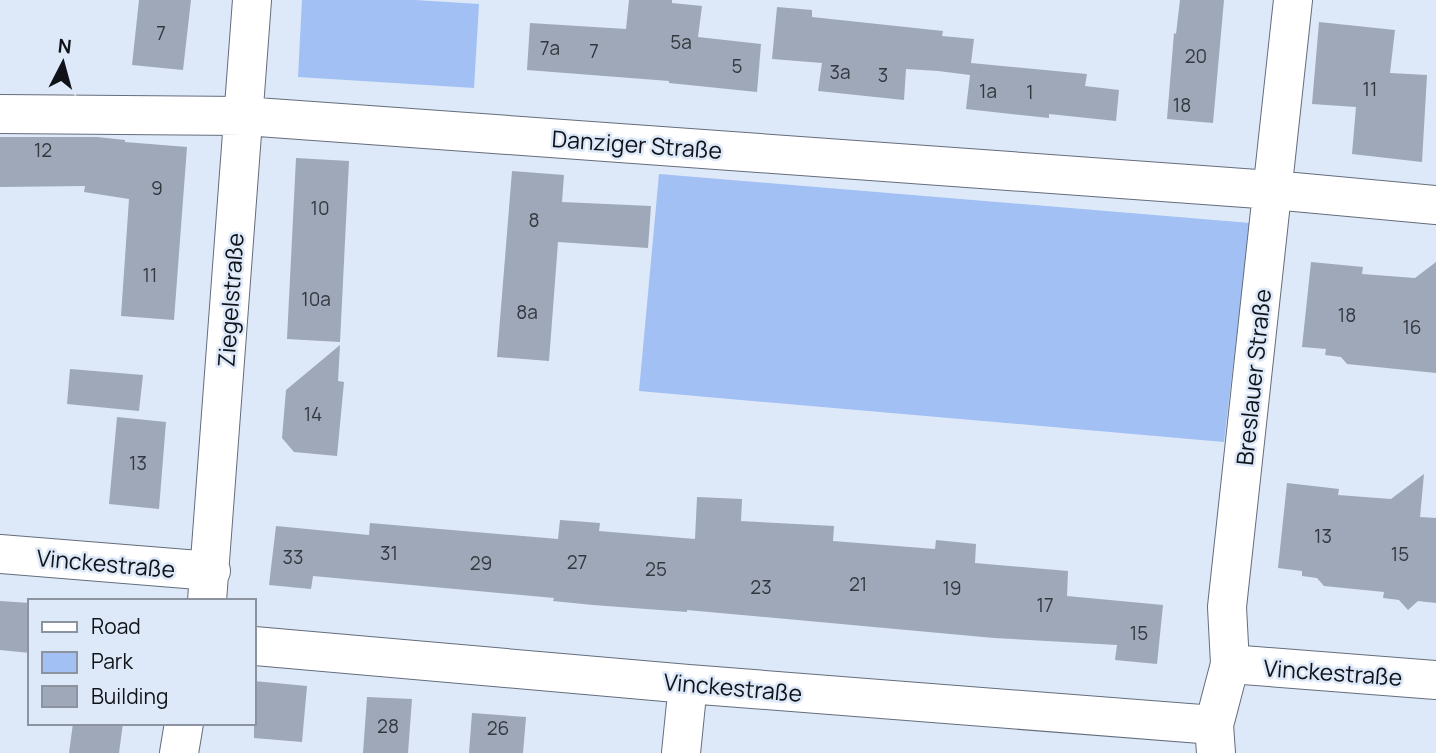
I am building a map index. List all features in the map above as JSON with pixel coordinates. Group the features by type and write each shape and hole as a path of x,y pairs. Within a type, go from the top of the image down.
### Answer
{"street":[{"name":"Ziegelstraße","path":"209,586 252,0"},
{"name":"Breslauer Straße","path":"1215,739 1230,664 1227,607 1293,0"},
{"name":"Danziger Straße","path":"0,114 244,116 1273,190 1436,205"},
{"name":"Vinckestraße","path":"0,554 209,586"},
{"name":"Vinckestraße","path":"256,646 688,684 1215,739"},
{"name":"Vinckestraße","path":"1230,664 1436,680"},
{"path":"681,753 688,684"},
{"path":"179,753 184,725"}],"green space":[{"path":"302,0 415,0 479,4 474,88 298,77"},
{"path":"659,174 1250,223 1224,442 639,391"}],"building":[{"path":"139,0 191,0 183,70 132,65"},
{"path":"629,0 672,0 672,3 702,6 698,37 761,44 757,92 669,81 527,70 530,23 626,29"},
{"path":"1180,0 1224,0 1213,123 1167,119 1174,33 1176,34"},
{"path":"777,7 812,10 812,17 943,31 942,36 974,39 971,63 1087,74 1085,86 1119,90 1116,121 1049,114 1049,118 966,109 970,75 938,71 906,69 904,100 818,91 822,63 772,59"},
{"path":"1319,22 1395,30 1390,73 1427,75 1422,162 1352,154 1356,107 1312,104"},
{"path":"0,137 97,137 187,147 174,320 121,316 129,199 84,192 85,186 0,187"},
{"path":"296,158 349,161 340,342 287,339"},
{"path":"512,171 564,175 562,202 651,206 648,248 558,242 549,361 497,357"},
{"path":"1311,262 1363,267 1362,274 1415,278 1436,262 1436,373 1347,364 1341,357 1325,355 1326,349 1302,347"},
{"path":"340,345 338,381 344,382 337,456 294,452 282,438 286,390"},
{"path":"70,369 143,375 139,411 67,404"},
{"path":"117,417 166,422 159,509 109,504"},
{"path":"1424,474 1420,517 1436,518 1436,603 1418,601 1408,610 1399,600 1383,598 1384,592 1324,586 1317,578 1302,576 1302,571 1278,568 1287,483 1339,489 1338,495 1391,499"},
{"path":"697,497 742,499 741,521 834,526 833,541 935,549 936,540 976,544 975,563 1068,571 1067,596 1163,605 1157,664 1115,660 1117,645 994,638 687,610 593,605 553,601 554,598 313,576 311,589 269,585 276,526 369,535 370,523 558,539 560,520 600,523 599,531 695,539"},
{"path":"0,601 28,603 28,653 0,650"},
{"path":"256,681 307,686 302,742 254,738"},
{"path":"367,697 412,699 408,753 363,753"},
{"path":"472,713 526,717 523,753 469,753"},
{"path":"73,725 123,725 119,753 69,753"}]}
